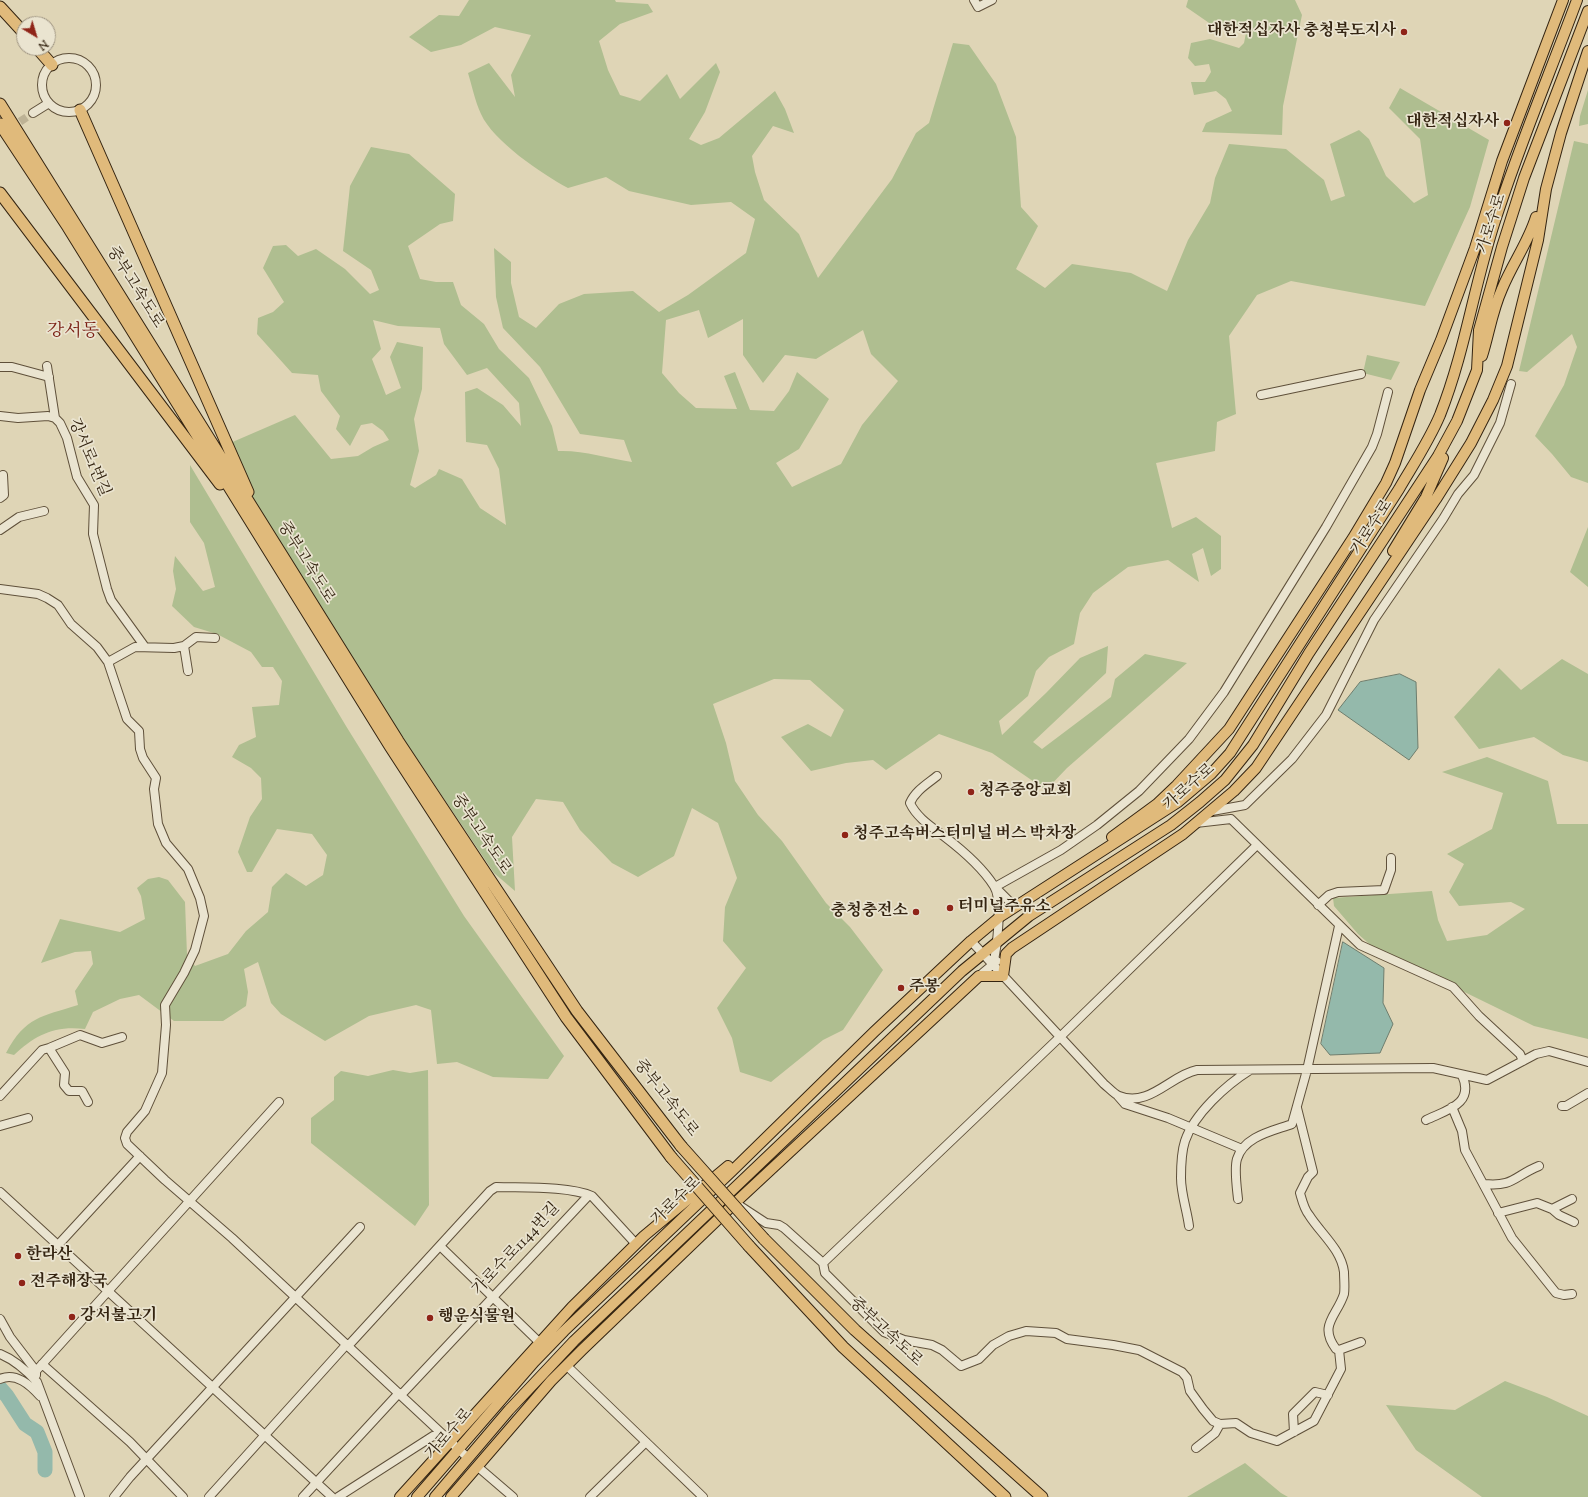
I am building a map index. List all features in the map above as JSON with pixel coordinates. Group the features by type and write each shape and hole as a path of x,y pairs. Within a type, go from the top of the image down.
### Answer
{"highway":[{"path":"0,7 16,25"},
{"path":"44,56 52,65"},
{"name":"중부고속도로","path":"0,104 252,516 390,746 566,1017 671,1157 749,1246 843,1347 1005,1497"},
{"path":"80,110 242,474 252,516"},
{"name":"중부고속도로","path":"0,124 68,227 252,516 398,741 577,1011 681,1146 764,1238 855,1330 1042,1497"},
{"path":"0,193 209,470 252,516"}],"main road":[{"name":"가로수로","path":"1067,873 1094,850 1131,824 1177,786 1225,734 1251,697 1376,500 1395,463 1420,390 1441,340 1479,236 1502,161 1563,0"},
{"name":"가로수로","path":"417,1497 534,1362 564,1331 875,1030 971,941 998,918 1163,812 1194,790 1230,753 1424,446 1440,416 1462,349 1472,302 1495,222 1577,0"},
{"name":"가로수로","path":"435,1497 509,1410 574,1341 878,1049 982,953 1028,916 1170,825 1200,802 1225,780 1253,745 1309,653 1438,456 1457,421 1477,370 1479,330 1492,280 1524,178 1588,11"},
{"name":"가로수로","path":"1006,954 1196,823 1212,811 1256,768 1440,493 1471,443 1493,400 1507,366 1538,240 1546,189 1561,133 1584,70 1588,51"},
{"path":"1477,370 1493,311 1502,288 1524,248 1546,189"},
{"path":"1371,596 1383,568 1426,497 1457,421"},
{"path":"979,976 1003,976 1006,954"},
{"name":"가로수로","path":"451,1497 567,1366 735,1203 979,976"},
{"path":"400,1497 447,1438 636,1244 728,1166 766,1137"}],"street":[{"path":"974,0 978,7 992,0"},
{"path":"69,59 82,62 92,72 96,80 96,89 93,98 80,110 63,112 49,103 44,96 43,83 46,71 52,65 60,60 69,59"},
{"path":"33,113 49,103"},
{"path":"47,366 55,418"},
{"path":"0,367 12,367 49,377"},
{"path":"1261,396 1361,374"},
{"path":"1212,811 1246,806 1292,759 1326,715 1374,620 1443,519 1458,494 1474,474 1500,423 1511,384"},
{"path":"995,887 1041,861 1087,832 1139,791 1189,739 1224,692 1326,527 1361,466 1377,434 1388,392"},
{"name":"강서로1번길","path":"0,416 55,418 60,423 67,438 77,477 94,505 93,534 109,595 145,647"},
{"path":"0,498 4,495 3,475"},
{"path":"0,530 19,518 44,511"},
{"path":"0,589 38,594 58,605 71,624 97,647 108,662 127,719 139,731 140,749 143,758 156,778 154,789 158,824 166,843 188,869 200,898 204,916 195,950 184,973 165,1005 166,1025 162,1073 145,1111 126,1132 125,1138 127,1144 296,1297 468,1458"},
{"path":"108,662 135,647 174,648 184,646 196,637 216,638"},
{"path":"184,646 188,671"},
{"path":"937,776 919,790 910,803 913,810 923,820 968,854 995,887 1015,907"},
{"path":"1196,823 1231,819 1339,926 1366,949 1453,987 1479,1016 1520,1054 1523,1062"},
{"path":"823,1263 1060,1037 1257,845"},
{"path":"1318,905 1329,895 1338,892 1384,890 1391,870 1391,858"},
{"path":"993,964 998,939 998,918 995,887"},
{"path":"1238,1200 1236,1160 1242,1149 1257,1136 1292,1124 1307,1070 1339,926"},
{"path":"971,941 1104,1084 1125,1104 1168,1118 1242,1149"},
{"name":"가로수로","path":"979,976 1006,954"},
{"path":"0,1096 42,1050 80,1035 102,1043 122,1038"},
{"path":"50,1048 65,1073 64,1085 69,1091 82,1091 88,1102"},
{"path":"1118,1096 1136,1099 1159,1091 1191,1072 1433,1068 1488,1080 1536,1054 1549,1051 1588,1062"},
{"path":"1189,1226 1181,1179 1183,1148 1191,1128 1221,1092 1233,1080 1250,1070"},
{"path":"1426,1120 1452,1108 1461,1101 1465,1093 1465,1083 1462,1075"},
{"path":"1562,1106 1566,1106 1588,1093"},
{"path":"36,1372 279,1102"},
{"path":"1297,1108 1313,1172 1308,1177 1300,1193 1308,1215 1342,1261 1344,1272 1344,1292 1329,1323 1328,1334 1331,1343 1336,1349 1340,1350 1361,1342"},
{"path":"1452,1108 1462,1131 1465,1150 1512,1238 1556,1293 1564,1295 1572,1294"},
{"path":"0,1126 28,1118"},
{"path":"58,1245 140,1156"},
{"path":"1484,1184 1498,1186 1505,1185 1539,1166"},
{"path":"209,1497 490,1191 496,1187 574,1191 592,1196 636,1244"},
{"path":"0,1192 332,1497"},
{"name":"가로수로1144번길","path":"303,1497 589,1195"},
{"path":"1552,1209 1572,1199"},
{"path":"735,1203 766,1223 779,1225 784,1228 823,1263 825,1273 884,1332 904,1340 932,1345 942,1350 961,1366 979,1359 993,1344 1009,1336 1026,1331 1056,1333 1067,1339 1113,1344 1139,1350 1182,1372 1187,1378 1190,1391 1213,1421 1220,1424 1236,1423 1251,1433 1277,1442 1314,1421 1341,1368 1340,1350"},
{"path":"1498,1213 1537,1204 1552,1209 1559,1215 1574,1222"},
{"path":"114,1497 212,1387 360,1227"},
{"path":"440,1246 540,1342"},
{"path":"0,1319 10,1337 36,1372 37,1382 80,1497"},
{"path":"0,1354 10,1358 27,1370 37,1382"},
{"path":"42,1364 130,1442 183,1497"},
{"path":"567,1366 703,1497"},
{"path":"2,1378 14,1377 27,1384 45,1402"},
{"path":"1294,1432 1293,1414 1315,1392 1328,1395"},
{"path":"1196,1448 1215,1433 1220,1424"},
{"path":"338,1497 433,1436 447,1438"},
{"path":"590,1497 646,1442"},
{"path":"478,1467 513,1497"}],"shaded area":[{"path":"469,0 615,0 616,2 648,4 653,12 620,24 599,41 608,70 620,95 640,101 667,74 680,99 716,63 720,72 705,112 689,139 701,145 719,138 775,91 785,109 794,133 773,126 752,156 755,172 764,200 799,234 818,278 892,179 916,133 929,123 953,43 969,45 996,84 1016,137 1021,207 1038,226 1016,269 1045,288 1072,264 1131,273 1167,291 1188,240 1210,203 1215,178 1229,144 1286,149 1324,180 1331,201 1345,196 1330,144 1359,130 1369,139 1386,176 1414,203 1428,195 1420,139 1389,108 1400,88 1489,140 1470,207 1425,306 1291,281 1257,295 1229,336 1236,414 1217,422 1215,451 1156,463 1172,528 1196,517 1221,536 1221,569 1211,576 1203,548 1192,554 1199,582 1168,560 1128,567 1093,593 1080,613 1074,644 1049,657 1036,671 1028,696 999,721 1002,735 1080,658 1108,646 1106,673 1033,742 1042,749 1111,697 1115,679 1145,654 1187,663 1067,768 1046,790 992,753 939,734 886,770 873,760 846,763 811,771 781,737 808,724 831,737 844,710 810,680 774,679 713,704 726,743 735,781 758,815 782,841 826,903 850,927 883,970 843,1030 823,1040 771,1082 740,1072 732,1038 717,1008 746,968 723,941 725,907 737,878 718,823 692,808 674,856 638,877 612,863 580,830 563,802 536,799 512,837 515,891 494,873 379,702 221,447 295,415 331,459 358,456 389,440 383,431 372,423 361,425 350,446 336,429 340,416 321,391 318,375 292,373 257,334 258,318 273,312 284,302 263,268 273,246 286,245 298,256 316,249 345,269 370,294 379,290 371,270 343,251 350,186 371,147 409,154 455,194 453,221 440,224 408,246 420,279 436,282 453,282 461,305 484,324 499,349 529,378 552,426 558,451 586,453 632,462 624,440 580,434 540,367 503,328 496,297 494,248 511,262 511,283 519,317 536,328 559,304 584,294 633,291 659,312 688,295 746,253 755,219 731,202 691,205 629,191 606,177 568,188 532,166 507,146 487,124 475,99 468,73 489,63 515,97 511,75 531,35 495,27 461,45 431,52 409,37 439,15 459,16","holes":["699,310 708,338 743,319 743,355 763,383 785,355 816,359 863,330 871,354 898,381 862,425 841,464 792,487 776,463 799,449 829,399 797,372 789,391 774,411 750,410 735,372 724,376 737,409 696,408 679,393 662,373 666,320","373,320 398,326 440,328 444,344 467,375 487,368 519,403 521,426 503,405 477,388 465,392 466,442 487,445 499,469 506,525 480,508 462,479 439,469 436,475 415,488 410,485 419,451 414,419 422,389 423,347 397,342 390,357 401,388 386,395 372,359 381,349"]},
{"path":"1188,0 1295,0 1302,15 1283,106 1282,135 1202,132 1206,123 1232,111 1226,99 1216,91 1194,95 1191,82 1205,82 1211,72 1209,64 1195,66 1188,58 1191,43 1210,39 1239,48 1244,43 1246,33 1236,25 1215,27 1186,7"},
{"path":"1588,90 1588,124 1579,126 1580,116"},
{"path":"1574,141 1588,144 1588,483 1571,477 1535,436 1564,385 1577,347 1572,334 1527,372 1519,371"},
{"path":"1367,355 1400,362 1391,380 1363,373"},
{"path":"190,465 346,726 464,916 564,1056 548,1079 493,1077 457,1062 437,1064 431,1010 416,1005 369,1016 325,1041 281,1014 271,1003 258,962 244,969 248,992 246,1006 223,1021 174,1021 139,995 120,999 93,1012 85,1029 74,1028 55,1030 38,1037 14,1055 6,1053 20,1032 28,1025 44,1016 78,1005 75,991 93,964 91,951 75,952 41,963 60,919 120,932 145,919 141,896 137,888 148,879 159,877 168,880 185,902 187,955 195,966 228,954 246,931 268,912 272,887 286,873 306,886 323,875 327,855 312,834 277,829 252,872 247,872 238,852 250,817 262,799 261,778 251,768 232,757 239,745 256,737 252,707 279,705 282,681 273,667 262,667 251,652 217,634 194,627 172,606 176,589 173,571 175,556 203,591 215,587 204,543 190,522"},
{"path":"1588,527 1588,587 1570,572"},
{"path":"1562,659 1588,674 1588,762 1563,755 1534,737 1479,749 1454,717 1499,668 1521,690"},
{"path":"1400,674 1416,682 1418,748 1409,760 1338,710 1360,682"},
{"path":"1487,757 1548,781 1557,824 1588,824 1588,1039 1534,1026 1446,983 1384,957 1358,934 1334,906 1333,898 1432,891 1438,920 1447,941 1487,935 1525,909 1511,902 1459,906 1449,892 1464,864 1447,854 1492,829 1503,793 1442,772"},
{"path":"1343,942 1384,968 1383,1003 1393,1024 1380,1053 1330,1055 1321,1044"},
{"path":"393,1070 410,1073 428,1070 429,1205 415,1226 311,1143 311,1118 334,1100 334,1077 341,1071 368,1076"},
{"path":"1505,1381 1547,1397 1588,1416 1588,1497 1482,1497 1416,1450 1386,1405 1455,1410"},
{"path":"1245,1463 1281,1493 1288,1497 1187,1497"}],"waterway":[{"path":"0,1388 25,1424 37,1432 45,1452 45,1470"}],"tunnel":[{"path":"0,135 33,113"}],"place":[{"name":"대한적십자사 충청북도지사","path":"1404,32"},
{"name":"대한적십자사","path":"1507,123"},
{"name":"청주중앙교회","path":"971,792"},
{"name":"청주고속버스터미널 버스 박차장","path":"845,835"},
{"name":"터미널주유소","path":"950,908"},
{"name":"충청충전소","path":"916,912"},
{"name":"주봉","path":"901,988"},
{"name":"한라산","path":"18,1256"},
{"name":"전주해장국","path":"22,1283"},
{"name":"강서불고기","path":"72,1317"},
{"name":"행운식물원","path":"430,1318"}],"district":[{"name":"강서동","path":"73,333"}]}
